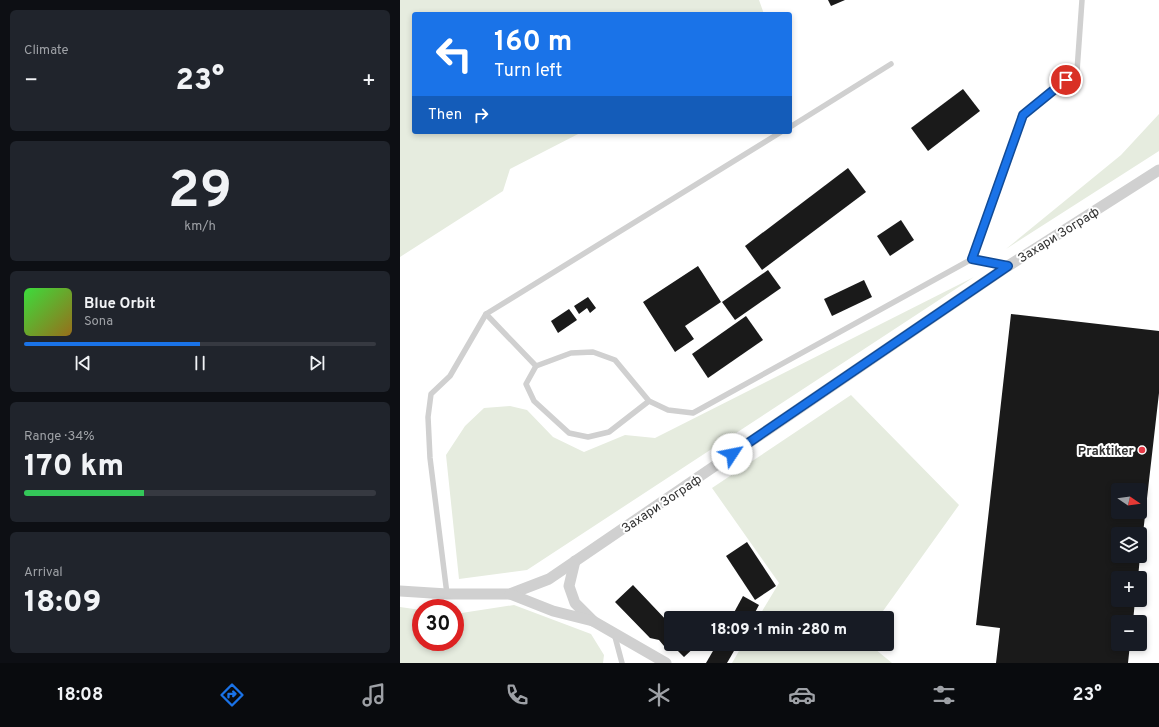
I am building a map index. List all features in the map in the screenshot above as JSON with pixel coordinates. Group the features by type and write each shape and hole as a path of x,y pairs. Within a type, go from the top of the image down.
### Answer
{"street":[{"name":"Захари Зограф","path":"400,591 447,594 510,594 549,579 1008,266 1159,170"},
{"path":"575,561 569,586 575,603 593,621 666,663"},
{"path":"510,594 553,611 593,621"}],"lane":[{"path":"972,259 1023,115 1077,71 1082,0"},
{"path":"792,125 891,64"},
{"path":"447,594 430,458 428,417 431,394 450,376 486,314 778,134"},
{"path":"649,401 608,432 588,437 569,433 534,401 526,384 536,366 571,353 593,352 615,360 649,401 668,410 693,413 972,259 1008,266"},
{"path":"486,314 536,366"},
{"path":"614,633 622,663"}],"shaded area":[{"path":"400,0 759,0 763,12 412,12 412,134 578,134 510,169 503,191 400,257"},
{"path":"1159,114 1159,151 1006,249 1121,155"},
{"path":"974,277 527,570 459,579 446,455 465,426 484,408 510,406 527,410 553,437 584,452 625,435 655,438"},
{"path":"851,395 959,505 883,611 762,611 779,583 712,488"},
{"path":"514,605 591,634 604,655 603,663 400,663 400,607 412,609 412,651 464,651 464,613"},
{"path":"739,651 877,651 892,663 732,663"}],"building":[{"path":"828,0 845,0 831,6"},
{"path":"963,89 980,111 928,151 911,128"},
{"path":"848,168 866,192 762,270 745,246"},
{"path":"901,220 914,240 890,256 877,236"},
{"path":"698,266 721,302 685,326 694,339 675,352 643,302"},
{"path":"768,270 781,288 735,320 722,302"},
{"path":"864,280 872,297 832,316 824,299"},
{"path":"588,297 596,308 590,313 587,308 579,314 574,306"},
{"path":"569,309 577,320 558,333 551,321"},
{"path":"1011,314 1159,331 1159,393 1147,498 1147,483 1111,483 1111,519 1145,519 1144,527 1111,527 1111,563 1139,563 1139,571 1111,571 1111,607 1134,607 1134,615 1111,615 1111,651 1129,651 1128,663 996,663 1000,628 976,625"},
{"path":"746,316 763,340 708,378 692,354"},
{"path":"747,542 776,586 755,600 726,556"},
{"path":"633,585 664,618 664,646 659,640 650,638 615,602"},
{"path":"743,596 759,605 756,611 735,611"},
{"path":"678,651 690,651 684,657"},
{"path":"713,651 734,651 727,663 706,663"}],"place":[{"name":"Praktiker","path":"1142,450"}],"route":[{"path":"732,454 1008,266 972,259 1023,115 1066,80"}]}
